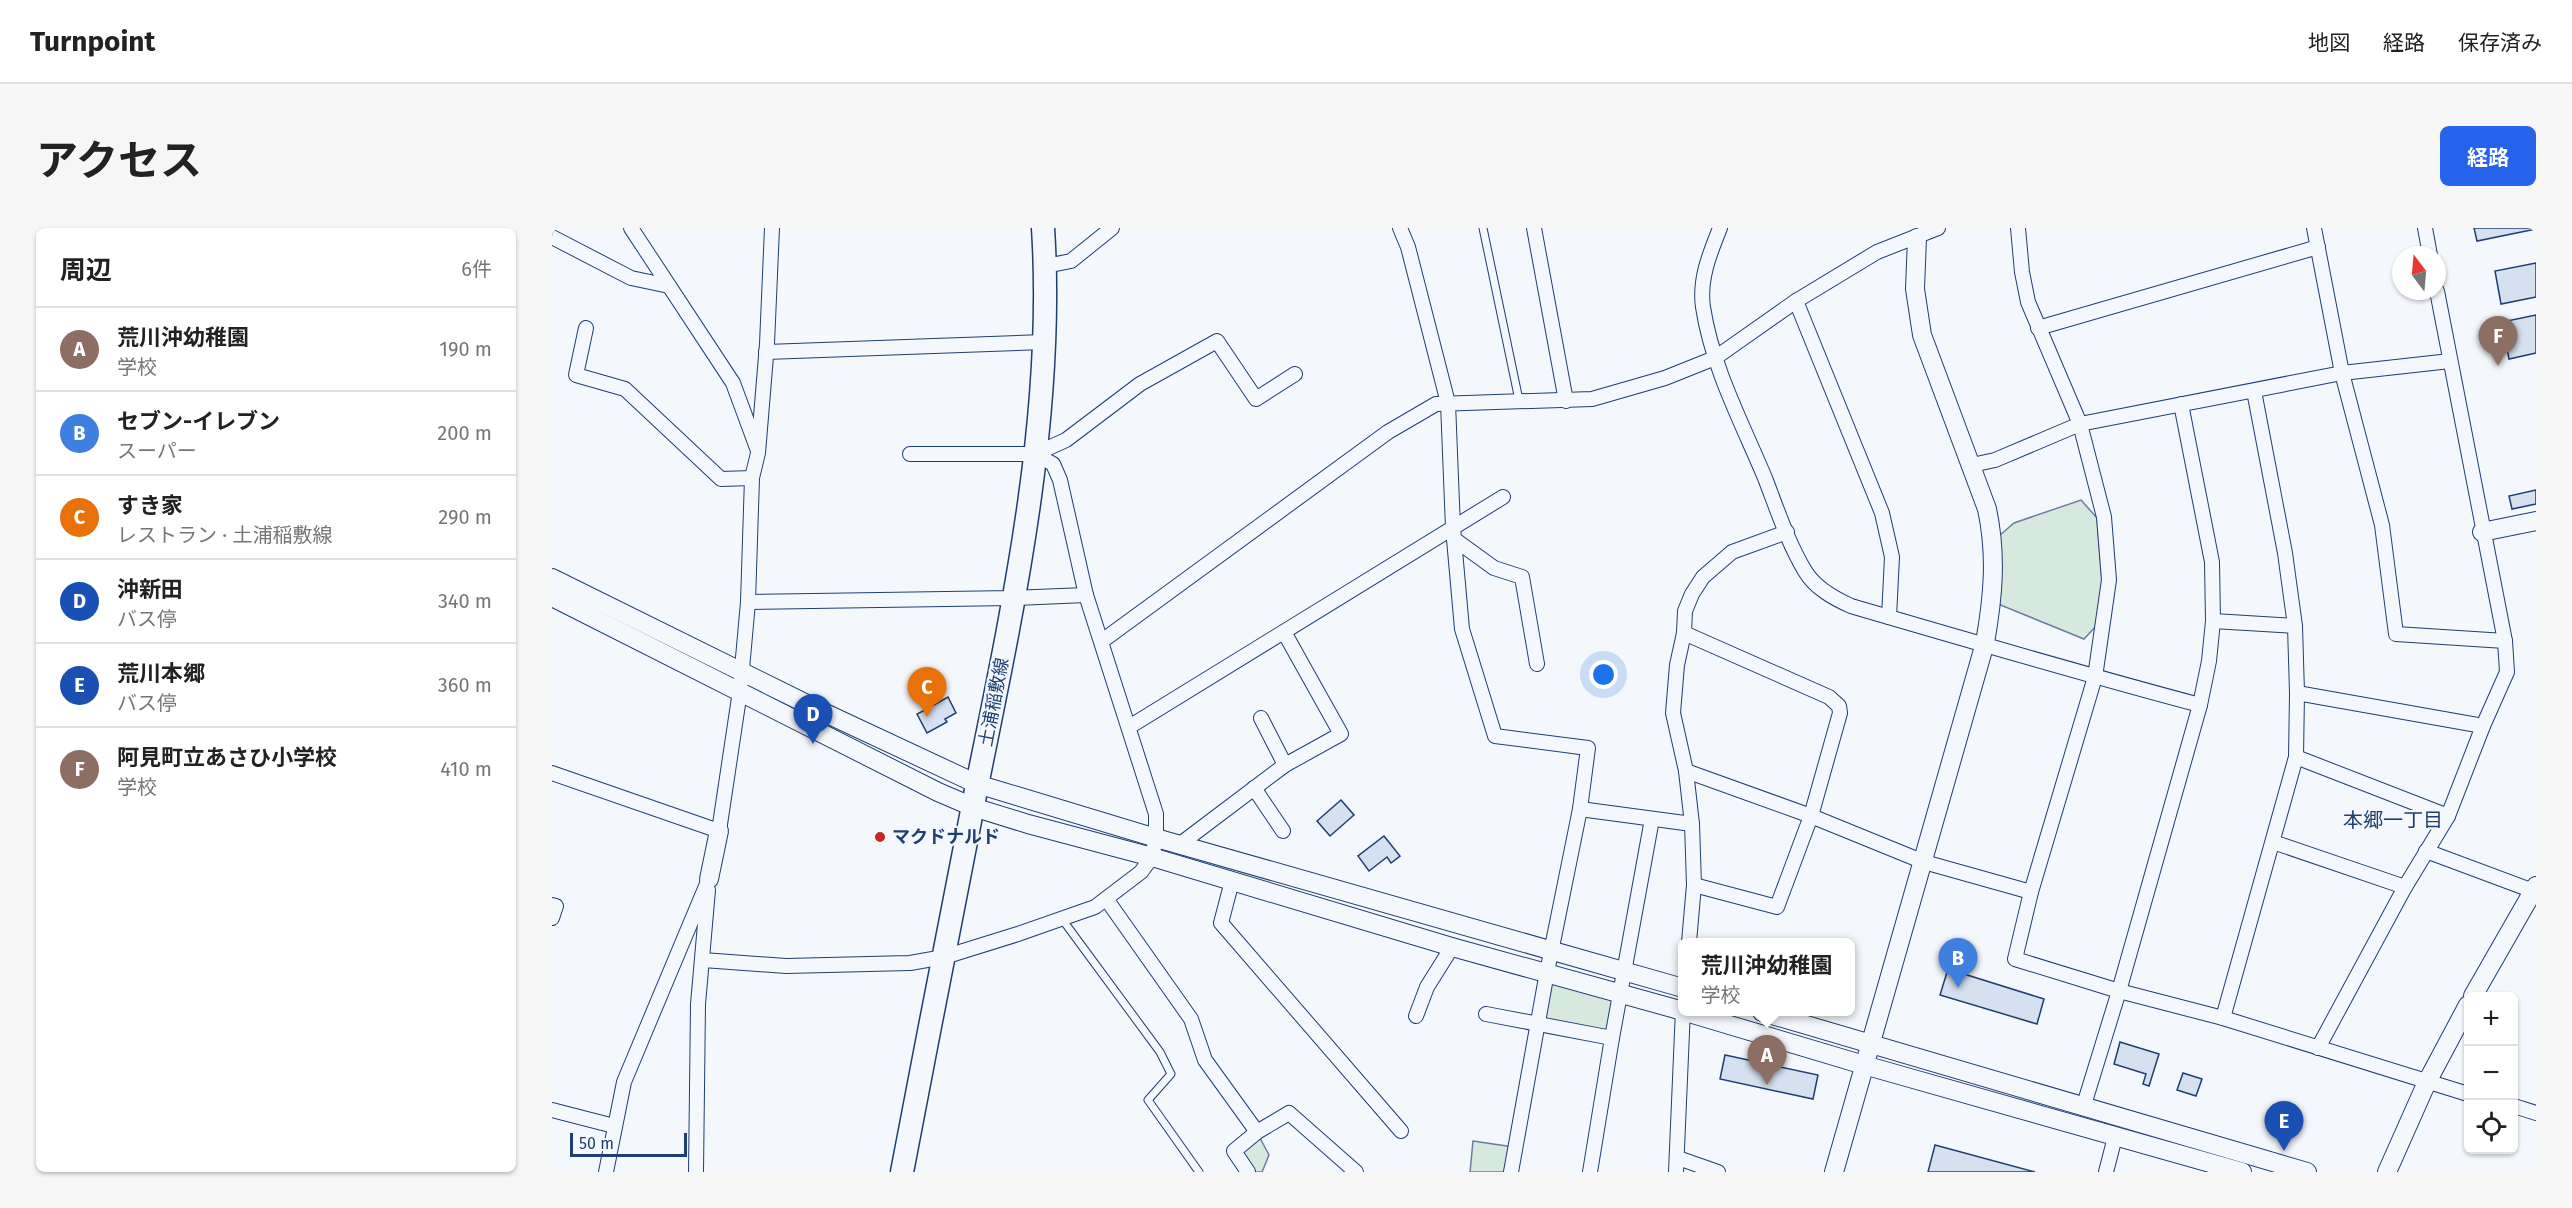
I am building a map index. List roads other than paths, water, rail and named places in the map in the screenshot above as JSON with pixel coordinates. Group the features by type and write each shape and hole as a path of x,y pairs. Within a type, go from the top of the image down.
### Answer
{"main road":[{"name":"土浦稲敷線","path":"902,1172 1013,598 1035,454 1046,266 1042,228"}],"street":[{"path":"631,228 733,383 758,453"},
{"path":"696,1172 698,1004 709,879 719,831 740,692 740,669 748,602 753,478 758,453 766,352 772,228"},
{"path":"1046,266 1071,261 1112,228"},
{"path":"1400,228 1408,247 1448,404 1453,533 1462,629 1495,736 1588,748 1580,809 1547,972 1511,1172"},
{"path":"1534,228 1566,401"},
{"path":"1720,228 1702,280 1703,306 1715,358 1787,531 1805,571 1817,585 1834,599 1889,617 2200,705"},
{"path":"1102,641 1388,432 1436,404 1592,399 1665,378 1715,358 1796,301 1877,252 1938,228"},
{"path":"2018,228 2022,272 2028,302 2080,424 2104,517 2109,580 2095,677 2031,892 2015,959 2119,991 2223,1018 2464,1093"},
{"path":"2314,228 2342,373 2382,525 2396,634 2505,641"},
{"path":"2425,228 2428,246"},
{"path":"552,237 631,278 669,286"},
{"path":"1834,1172 1985,643 1995,569 1993,536 1987,509 1922,335 1915,289 1917,238"},
{"path":"2038,328 2318,247"},
{"path":"2318,1048 2405,887 2448,816 2507,672 2505,641 2439,300"},
{"path":"1796,301 1882,513 1892,557 1889,617"},
{"path":"586,328 576,375 625,389 721,479 753,478"},
{"path":"910,454 1035,454 1066,440 1140,384 1217,341 1256,399 1295,374"},
{"path":"766,352 1043,342"},
{"path":"1972,465 1995,460 2080,424 2342,373 2450,361"},
{"path":"2223,1018 2296,757 2295,626 2285,553 2254,391"},
{"path":"2083,1107 2119,991 2200,705 2209,661 2213,621 2212,562 2181,404"},
{"path":"703,960 786,966 910,963 944,957 1062,919 1107,900 1141,872 1152,857 1156,838 1156,814 1086,595 1060,480 1053,464 1035,454"},
{"path":"1129,727 1284,632 1453,533 1503,497"},
{"path":"2482,532 2536,521"},
{"path":"1689,938 1694,885 1692,824 1686,771 1673,713 1685,611 1703,577 1732,552 1787,531"},
{"path":"1453,533 1494,568 1522,577 1537,664"},
{"path":"552,578 824,712 977,784 1551,953 1678,987"},
{"path":"748,602 1086,595"},
{"path":"552,597 938,792 973,807 1152,857 1452,947 1678,1008"},
{"path":"2213,621 2295,626"},
{"path":"1179,845 1285,765 1341,734 1284,632"},
{"path":"1684,633 1828,697 1839,706 1840,713 1811,816 1777,908 1694,885"},
{"path":"2297,693 2483,726"},
{"path":"1261,718 1285,765"},
{"path":"2296,757 2448,816"},
{"path":"1686,771 1811,816 1924,861 2031,892"},
{"path":"552,773 719,831"},
{"path":"1254,788 1283,831"},
{"path":"1580,809 1692,824"},
{"path":"1590,1172 1652,819"},
{"path":"2273,842 2405,887"},
{"path":"2426,851 2535,890 2475,992"},
{"path":"606,1172 624,1082 709,879"},
{"path":"1232,881 1221,923 1401,1131"},
{"path":"1107,900 1191,1019 1206,1060 1257,1132"},
{"path":"552,905 556,906 552,918"},
{"path":"1416,1016 1427,987 1452,947"},
{"path":"1486,1014 1612,1038"},
{"path":"2386,1172 2427,1082 2464,1014"},
{"path":"1684,1016 1677,1165 1718,1172"},
{"path":"1704,1016 1864,1065 2242,1172"},
{"path":"1779,1016 2307,1172"},
{"path":"2518,1108 2536,1113"},
{"path":"552,1110 615,1126"},
{"path":"1248,1172 1234,1151 1257,1132 1289,1113 1356,1172"},
{"path":"2106,1172 2115,1137"}],"lane":[{"path":"1483,228 1520,400"},
{"path":"1062,919 1160,1052 1171,1074 1148,1100 1199,1172"}],"place":[{"name":"阿見町立あさひ小学校","path":"2498,366"},
{"name":"すき家","path":"927,717"},
{"name":"沖新田","path":"813,744"},
{"name":"マクドナルド","path":"880,837"},
{"name":"セブン-イレブン","path":"1958,988"},
{"name":"荒川沖幼稚園","path":"1767,1085"},
{"name":"荒川本郷","path":"2284,1151"}],"district":[{"name":"本郷一丁目","path":"2393,820"}]}
